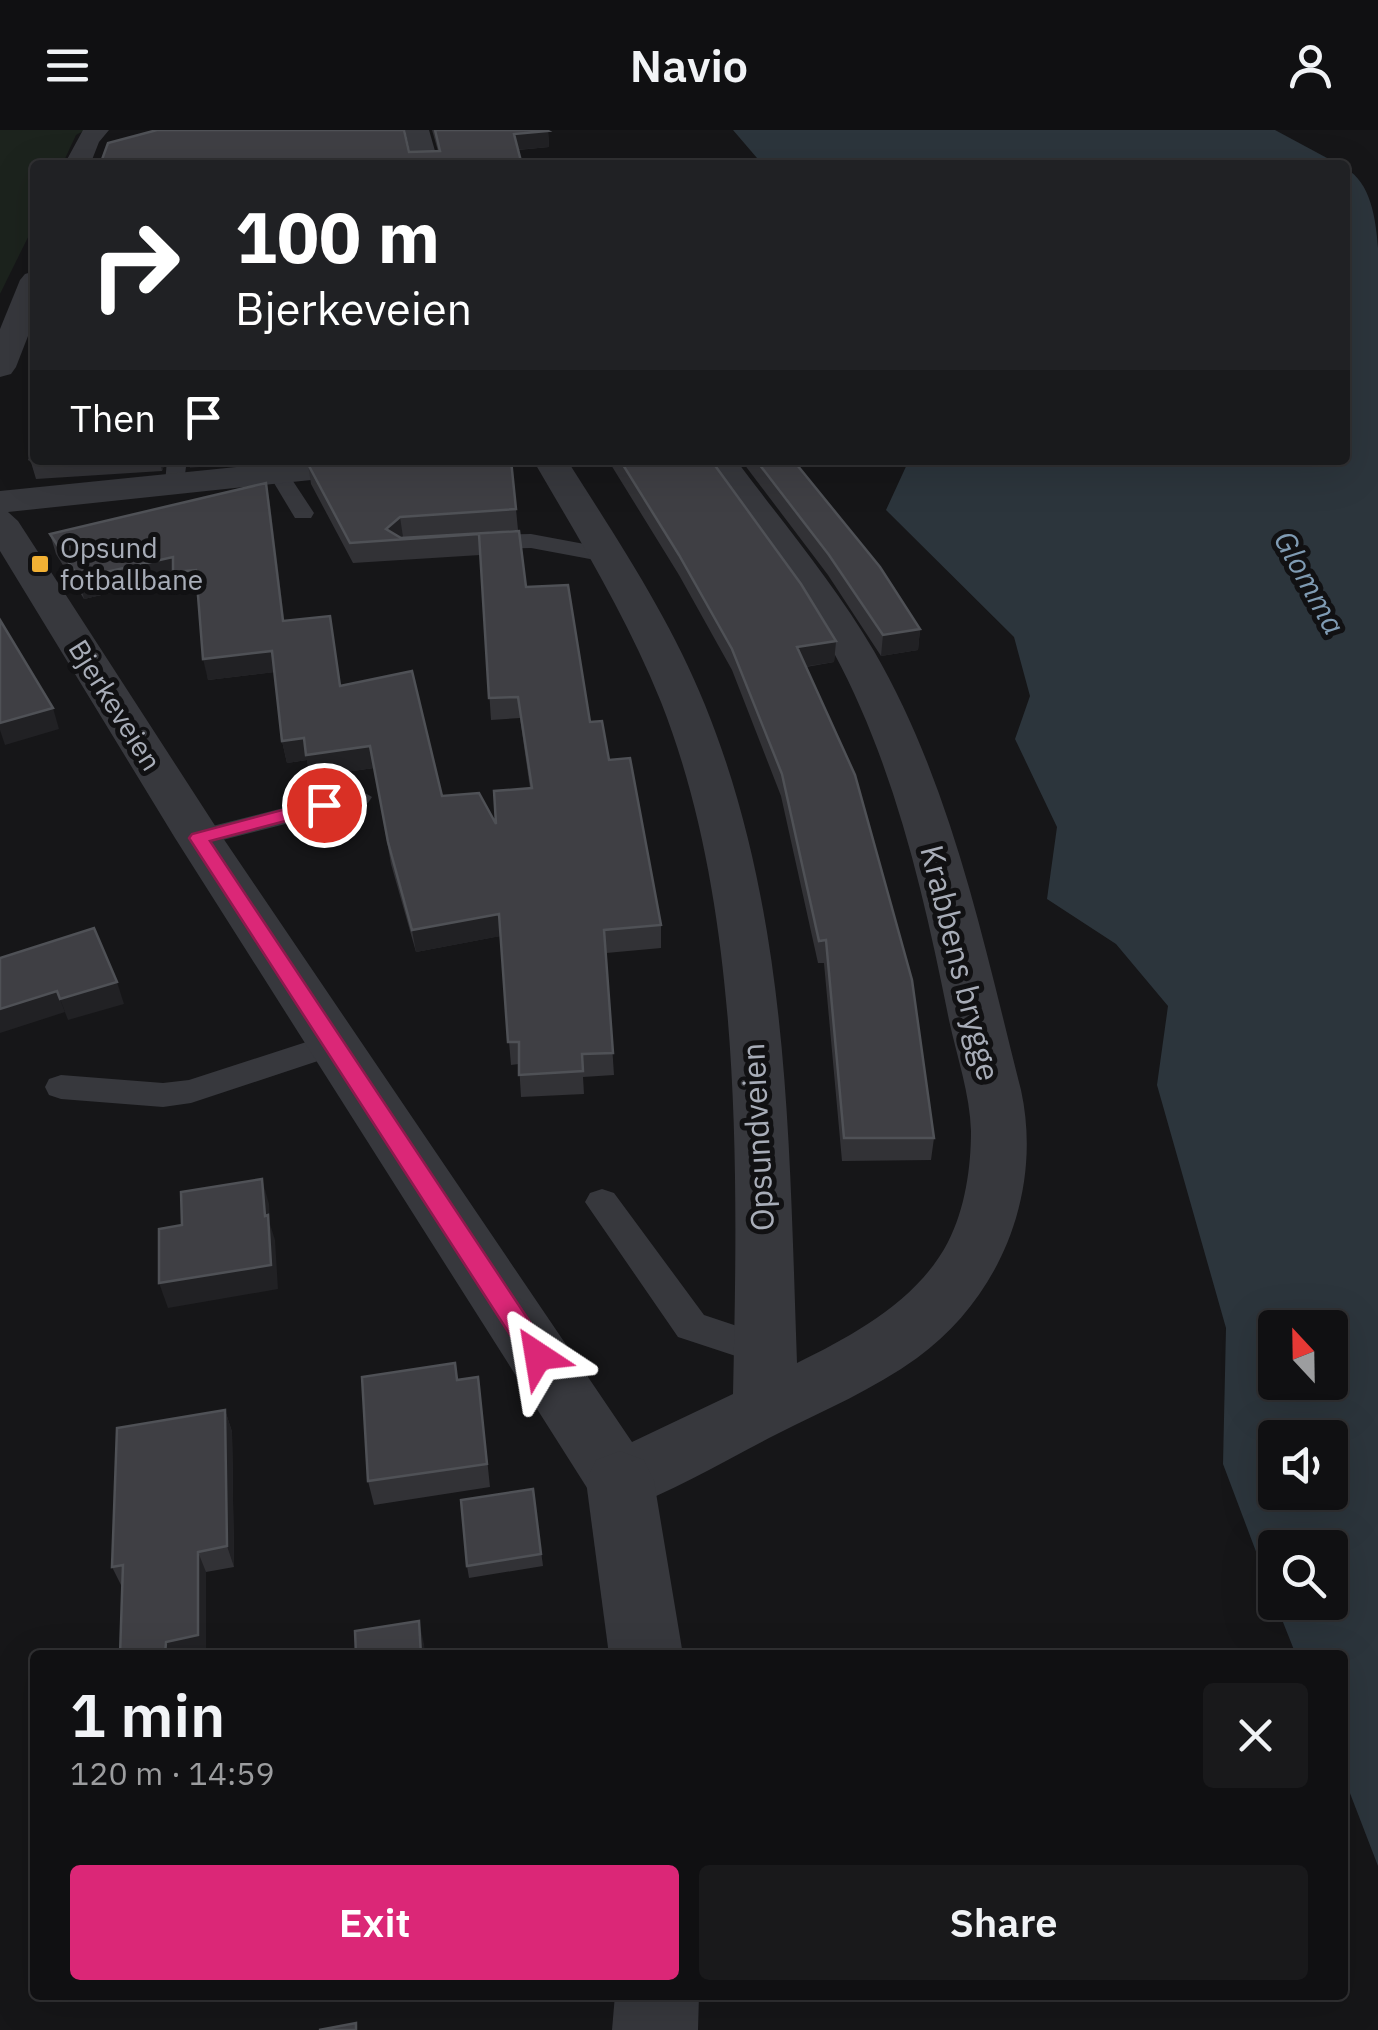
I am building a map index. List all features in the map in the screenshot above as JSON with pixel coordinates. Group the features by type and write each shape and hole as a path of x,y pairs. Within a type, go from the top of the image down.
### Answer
{"street":[{"path":"79,160 88,138 97,130"},
{"path":"417,130 425,160"},
{"path":"0,367 30,292"},
{"path":"0,502 176,472 278,473 357,465"},
{"name":"Opsundveien","path":"553,465 668,668 706,766 724,827 753,1032 762,1187 764,1409"},
{"name":"Krabbens brygge","path":"722,465 835,624 868,678 910,782 950,900 999,1126 998,1172 989,1216 962,1271 927,1317 865,1360 764,1409"},
{"name":"Bjerkeveien","path":"0,521 199,838 620,1481"},
{"path":"645,1650 620,1481 764,1409"},
{"path":"655,2030 657,2000"}],"lane":[{"path":"278,473 303,513"},
{"path":"463,542 531,541 606,555"},
{"path":"199,838 358,797"},
{"path":"61,1086 163,1095 192,1091 334,1044"},
{"path":"602,1202 691,1326 763,1350"}],"shaded area":[{"path":"0,130 85,130 76,135 64,160 30,160 30,233 0,294"}],"water":[{"path":"733,130 1275,130 1331,160 759,160"},
{"name":"Glomma","path":"1350,171 1366,192 1374,214 1378,248 1378,1866 1348,1788 1348,1650 1294,1650 1282,1620 1348,1620 1348,1530 1258,1530 1258,1557 1223,1464 1226,1328 1157,1085 1168,1006 1116,944 1047,899 1057,827 1015,739 1030,696 1014,637 886,510 907,465 1350,465"}],"building":[{"path":"157,130 404,130 409,152 440,151 435,130 548,131 514,134 521,160 102,160 108,143"},
{"path":"309,465 512,465 516,509 400,517 386,529 401,538 519,531 526,587 568,585 590,722 602,721 609,760 630,758 661,925 604,930 613,1053 582,1054 583,1071 519,1075 519,1042 508,1042 499,914 412,930 388,842 370,746 306,755 304,738 282,741 272,651 203,659 196,570 173,572 173,557 79,578 50,534 266,483 283,621 330,616 340,686 412,671 442,796 479,793 496,824 494,791 532,788 518,697 489,698 479,534 350,543"},
{"path":"623,465 715,465 801,584 836,641 797,647 855,775 912,980 934,1138 844,1138 826,940 819,941 782,774 732,649"},
{"path":"760,465 797,465 880,567 920,629 883,635 829,555"},
{"path":"0,620 53,708 0,723"},
{"path":"94,928 117,982 60,999 57,991 0,1009 0,958"},
{"path":"262,1179 271,1265 159,1283 159,1229 182,1225 181,1192"},
{"path":"455,1363 457,1380 478,1377 487,1464 368,1481 362,1377"},
{"path":"225,1410 227,1546 198,1552 198,1635 166,1642 165,1650 120,1650 123,1565 112,1567 117,1428"},
{"path":"533,1489 541,1554 467,1566 461,1500"},
{"path":"419,1621 421,1650 356,1650 355,1631"},
{"path":"356,2023 356,2030 319,2030"}],"place":[{"name":"Opsund fotballbane","path":"40,564"}],"route":[{"path":"324,805 199,838 538,1356"}]}
